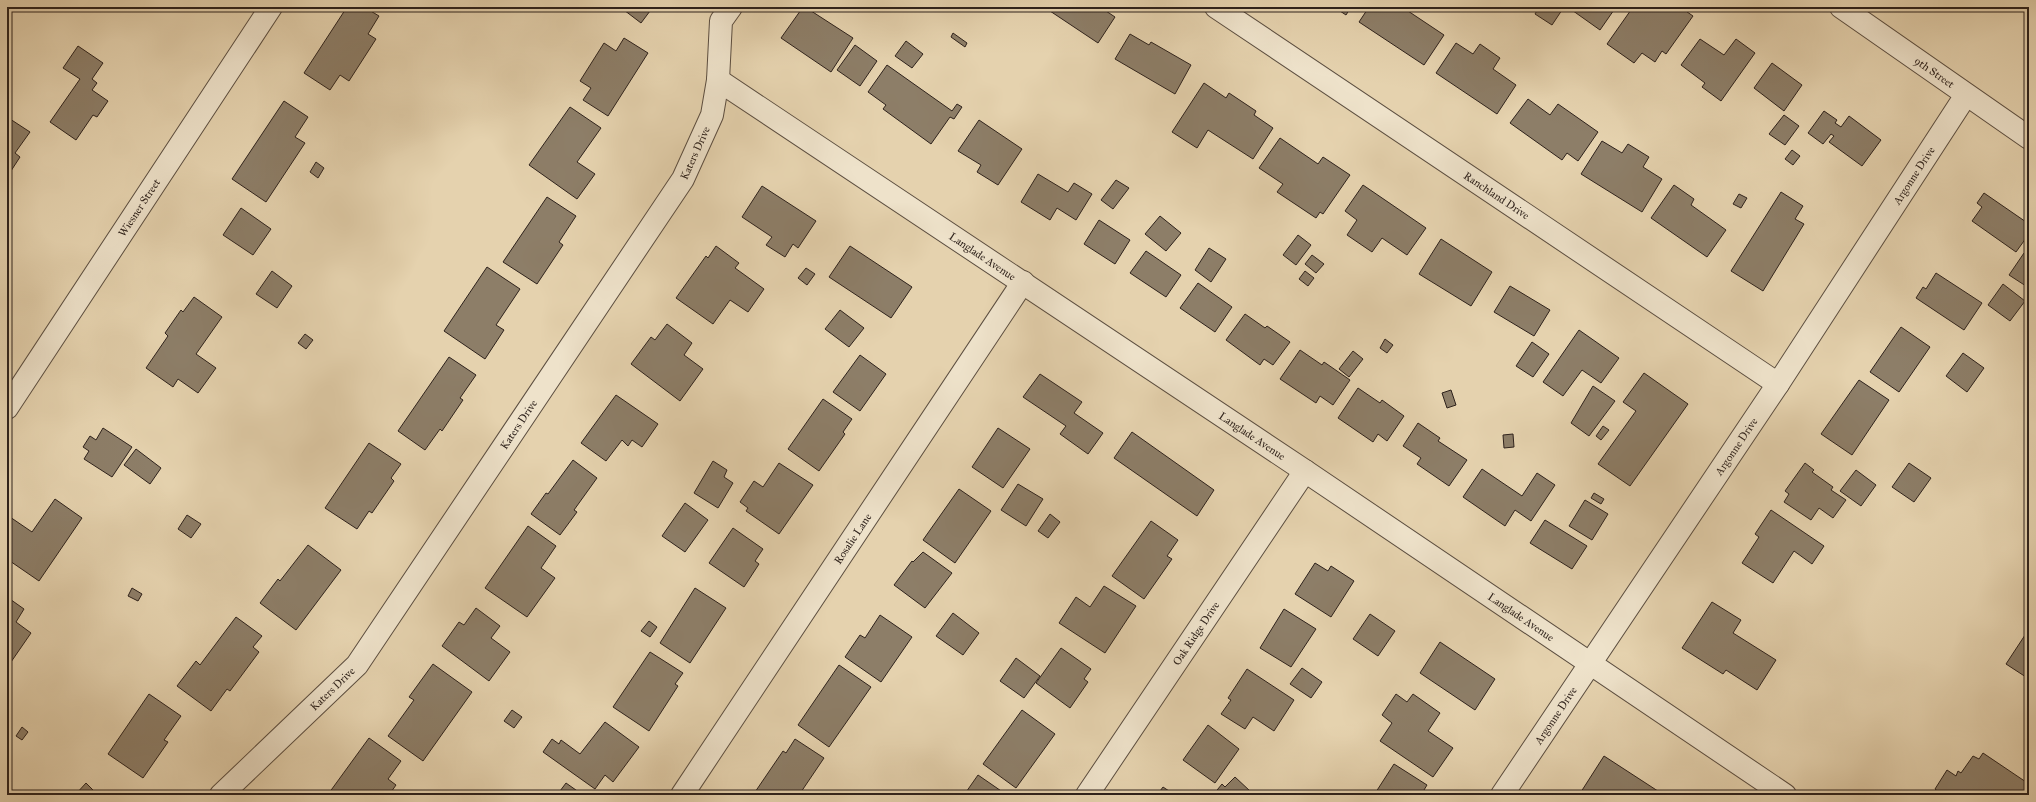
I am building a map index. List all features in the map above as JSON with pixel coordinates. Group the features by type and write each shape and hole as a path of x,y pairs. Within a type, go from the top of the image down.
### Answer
{"street":[{"name":"Wiesner Street","path":"7,408 270,7"},
{"name":"Katers Drive","path":"221,795 357,665 684,180 712,115 718,80 721,21 731,7"},
{"name":"Ranchland Drive","path":"1216,7 1778,384"},
{"name":"9th Street","path":"1841,7 1966,96 2029,138"},
{"name":"Langlade Avenue","path":"718,80 1023,282 1785,795"},
{"name":"Argonne Drive","path":"1502,795 1778,384 1966,96"},
{"name":"Rosalie Lane","path":"682,795 1023,282"},
{"name":"Oak Ridge Drive","path":"1087,795 1305,471"}],"building":[{"path":"347,7 364,7 379,16 368,34 376,39 349,81 340,75 330,90 304,73"},
{"path":"620,7 653,7 641,23"},
{"path":"803,7 853,38 831,72 781,38"},
{"path":"1044,7 1100,7 1115,17 1098,43"},
{"path":"1334,7 1351,7 1346,15"},
{"path":"1369,7 1402,7 1444,35 1424,65 1359,22"},
{"path":"1539,7 1564,7 1552,25 1535,14"},
{"path":"1616,7 1600,30 1569,8"},
{"path":"1633,7 1680,7 1693,16 1666,54 1662,51 1655,62 1642,53 1634,63 1607,44"},
{"path":"953,33 967,43 965,47 951,37"},
{"path":"1130,34 1149,45 1151,42 1191,65 1175,94 1115,59"},
{"path":"624,38 648,53 608,116 583,100 591,88 580,81 604,43 616,51"},
{"path":"1700,39 1724,55 1736,39 1755,53 1721,101 1702,87 1705,83 1681,65"},
{"path":"906,41 923,54 912,68 895,56"},
{"path":"1456,43 1473,54 1480,44 1500,58 1493,69 1516,85 1497,114 1436,73"},
{"path":"855,45 877,61 860,86 837,70"},
{"path":"78,46 103,63 92,79 97,83 92,90 108,101 97,117 93,115 76,140 50,122 80,79 63,68"},
{"path":"1772,63 1802,85 1784,111 1754,88"},
{"path":"887,65 952,111 957,104 962,107 954,119 950,117 931,144 883,109 886,105 868,92"},
{"path":"1204,83 1226,98 1229,93 1256,111 1254,115 1273,128 1253,159 1208,130 1197,148 1172,132"},
{"path":"1528,99 1550,115 1558,104 1598,132 1578,161 1567,153 1562,160 1510,123"},
{"path":"284,101 308,117 295,137 305,143 266,202 232,179"},
{"path":"570,107 601,128 577,162 595,174 577,199 529,165"},
{"path":"1824,111 1837,120 1835,123 1841,127 1849,116 1881,140 1862,166 1829,142 1834,136 1831,134 1823,144 1808,133"},
{"path":"1784,115 1799,126 1785,145 1769,134"},
{"path":"7,117 30,132 15,153 20,157 9,174 7,173"},
{"path":"979,120 1022,149 998,185 977,172 981,165 958,151"},
{"path":"1280,138 1318,164 1323,157 1350,175 1323,214 1320,212 1316,218 1277,192 1283,184 1259,168"},
{"path":"1602,141 1622,153 1628,144 1649,157 1643,167 1662,179 1642,212 1581,174"},
{"path":"1792,150 1800,156 1793,165 1785,159"},
{"path":"316,162 324,168 318,178 310,172"},
{"path":"1038,174 1068,192 1074,183 1092,194 1076,220 1057,208 1050,220 1021,202"},
{"path":"1116,180 1129,188 1113,209 1101,200"},
{"path":"1363,185 1426,228 1407,255 1382,238 1372,252 1347,235 1357,220 1345,211"},
{"path":"1674,185 1694,199 1691,205 1726,230 1707,257 1651,218"},
{"path":"762,186 816,221 798,248 793,244 785,257 766,245 772,237 742,217"},
{"path":"1781,192 1803,206 1795,219 1804,224 1763,291 1731,271"},
{"path":"1984,193 2029,224 2029,234 2016,252 1972,221 1982,207 1977,203"},
{"path":"1739,194 1747,198 1741,208 1733,204"},
{"path":"547,197 576,216 559,242 563,245 537,284 503,262"},
{"path":"241,208 271,229 253,255 223,235"},
{"path":"1160,216 1181,233 1166,251 1145,234"},
{"path":"1099,220 1130,240 1115,264 1084,244"},
{"path":"1298,235 1311,245 1296,265 1283,255"},
{"path":"1441,239 1492,272 1471,306 1419,274"},
{"path":"716,246 739,263 735,268 764,289 748,312 730,300 713,324 676,298 706,256 708,258"},
{"path":"850,246 912,287 891,318 829,277"},
{"path":"1209,248 1226,259 1211,282 1195,270"},
{"path":"1146,251 1181,275 1166,297 1130,273"},
{"path":"2024,253 2029,257 2029,288 2009,275"},
{"path":"1312,255 1324,264 1316,273 1305,264"},
{"path":"487,267 520,289 496,325 504,330 485,359 444,331"},
{"path":"806,268 815,274 807,285 798,278"},
{"path":"272,271 292,286 277,308 256,294"},
{"path":"1305,271 1314,278 1308,286 1299,279"},
{"path":"1936,273 1982,303 1964,330 1916,298 1923,287 1926,289"},
{"path":"1198,283 1232,307 1215,332 1180,308"},
{"path":"2003,284 2025,301 2010,321 1988,305"},
{"path":"1510,286 1550,310 1534,336 1494,312"},
{"path":"194,297 222,317 196,354 216,368 198,393 178,379 173,387 146,368 168,336 165,333 181,310 183,312"},
{"path":"840,310 864,328 849,347 825,329"},
{"path":"1245,314 1265,328 1267,326 1290,342 1273,365 1264,359 1260,365 1226,340"},
{"path":"667,324 692,343 684,355 703,369 680,401 631,364 651,337 655,340"},
{"path":"1901,327 1930,347 1899,392 1870,372"},
{"path":"1579,330 1619,358 1601,383 1582,370 1563,396 1543,382"},
{"path":"305,334 313,340 306,349 298,343"},
{"path":"1385,339 1393,345 1387,353 1380,348"},
{"path":"1532,342 1549,354 1533,377 1516,366"},
{"path":"1300,350 1322,365 1324,362 1350,380 1333,405 1320,396 1316,403 1280,379"},
{"path":"1353,351 1363,359 1349,377 1339,369"},
{"path":"1963,353 1984,368 1967,392 1946,376"},
{"path":"860,355 886,374 860,411 833,392"},
{"path":"449,357 476,375 460,398 463,400 442,431 440,429 425,450 398,431"},
{"path":"1644,373 1688,404 1630,486 1598,464 1636,411 1623,402"},
{"path":"1040,374 1082,402 1074,413 1103,433 1088,454 1060,434 1066,426 1023,397"},
{"path":"1859,380 1889,400 1852,455 1821,434"},
{"path":"1593,386 1615,401 1589,436 1571,423"},
{"path":"1358,388 1380,403 1382,400 1404,416 1387,441 1378,434 1373,442 1338,418"},
{"path":"1451,390 1456,405 1447,408 1442,393"},
{"path":"616,395 658,424 642,447 632,440 628,446 622,440 606,461 581,443"},
{"path":"823,399 852,419 843,432 845,434 819,471 788,449"},
{"path":"1418,423 1440,438 1438,441 1467,460 1449,486 1417,464 1421,458 1403,446"},
{"path":"1603,426 1609,430 1601,440 1596,436"},
{"path":"103,428 132,447 112,477 84,459 89,451 83,447 90,436 96,440"},
{"path":"998,428 1030,449 1003,488 972,467"},
{"path":"1132,432 1214,490 1197,516 1114,458"},
{"path":"1513,434 1514,447 1504,448 1503,435"},
{"path":"369,443 401,464 391,478 394,481 372,513 369,511 357,529 325,508"},
{"path":"136,449 161,468 150,484 124,465"},
{"path":"573,460 597,478 574,510 577,512 560,535 531,514"},
{"path":"713,461 727,470 724,477 733,483 718,508 694,493"},
{"path":"779,463 813,485 779,534 746,511 748,508 740,502 754,481 763,487"},
{"path":"1805,463 1814,470 1812,472 1833,487 1831,490 1846,500 1833,518 1819,508 1811,520 1784,502 1789,494 1785,491"},
{"path":"1909,463 1931,478 1914,502 1892,487"},
{"path":"1482,469 1522,496 1537,473 1555,485 1531,521 1515,510 1505,526 1463,497"},
{"path":"1856,470 1876,485 1861,506 1840,491"},
{"path":"1018,484 1043,499 1026,526 1001,510"},
{"path":"959,489 991,511 955,563 923,540"},
{"path":"1594,493 1604,499 1601,504 1591,498"},
{"path":"55,499 82,518 39,581 7,559 7,522 10,517 32,532"},
{"path":"1585,500 1608,514 1592,540 1569,526"},
{"path":"685,503 708,520 685,552 662,536"},
{"path":"1771,510 1824,546 1812,564 1794,551 1773,583 1742,563 1759,537 1755,534"},
{"path":"1050,514 1060,522 1048,538 1038,531"},
{"path":"187,515 201,524 191,538 178,529"},
{"path":"1545,520 1587,546 1572,569 1530,543"},
{"path":"1151,521 1178,540 1167,556 1172,559 1144,599 1112,576"},
{"path":"528,526 556,546 541,568 555,578 527,617 485,588"},
{"path":"733,528 763,549 755,561 759,564 744,587 709,563"},
{"path":"308,545 341,570 296,630 260,603 278,579 280,581"},
{"path":"923,552 952,573 925,608 894,585 912,561 913,562"},
{"path":"1315,563 1328,571 1331,566 1354,581 1331,617 1295,594"},
{"path":"1104,586 1136,606 1105,653 1059,623 1076,597 1090,607"},
{"path":"132,588 142,594 138,601 128,596"},
{"path":"695,588 726,608 690,663 660,643"},
{"path":"7,597 24,609 16,622 31,633 11,662 7,659"},
{"path":"1712,602 1741,620 1733,633 1776,660 1757,690 1726,670 1723,674 1682,648"},
{"path":"476,608 500,626 491,638 510,652 489,681 442,646 459,622 464,625"},
{"path":"1284,609 1316,629 1291,667 1260,648"},
{"path":"953,613 979,633 963,655 936,636"},
{"path":"1370,614 1395,631 1378,656 1353,639"},
{"path":"880,615 912,637 881,682 845,657 860,635 865,638"},
{"path":"236,617 262,636 253,647 259,652 230,691 227,689 211,711 177,686 196,661 200,665"},
{"path":"649,621 657,627 650,637 641,631"},
{"path":"2029,629 2029,679 2006,664"},
{"path":"1440,642 1495,679 1475,710 1420,673"},
{"path":"1061,648 1091,669 1084,679 1088,682 1070,708 1036,683"},
{"path":"650,652 683,673 675,684 678,686 649,731 613,707"},
{"path":"1016,658 1040,676 1024,698 1000,681"},
{"path":"433,664 472,692 423,761 388,736 414,700 409,697"},
{"path":"839,665 871,687 829,747 798,725"},
{"path":"1302,668 1322,682 1311,698 1290,684"},
{"path":"1247,669 1294,700 1274,731 1253,717 1245,729 1221,714 1231,700 1228,698"},
{"path":"149,694 181,716 164,740 168,742 143,778 108,754"},
{"path":"1396,694 1407,702 1413,694 1440,713 1428,731 1453,748 1433,777 1380,741 1392,723 1382,715"},
{"path":"512,710 522,717 514,728 504,721"},
{"path":"1022,710 1055,734 1016,788 983,764"},
{"path":"605,722 639,747 613,782 605,775 595,789 543,752 552,739 559,744 561,740 580,754"},
{"path":"1208,725 1239,749 1215,783 1183,760"},
{"path":"22,727 28,732 22,740 16,736"},
{"path":"369,738 401,761 388,779 396,785 389,795 332,795 329,793"},
{"path":"795,739 824,758 799,795 753,795 783,751 786,753"},
{"path":"1983,753 2029,784 2029,795 1942,795 1935,789 1947,770 1956,776 1958,771 1961,773 1973,756 1979,759"},
{"path":"1604,756 1664,795 1579,795"},
{"path":"1394,764 1427,785 1421,795 1374,795"},
{"path":"978,775 1007,795 964,795"},
{"path":"1235,777 1250,791 1247,795 1213,795 1222,784 1225,787"},
{"path":"86,783 98,795 75,795"},
{"path":"566,783 583,795 557,795"},
{"path":"1163,787 1175,795 1157,795"}]}
